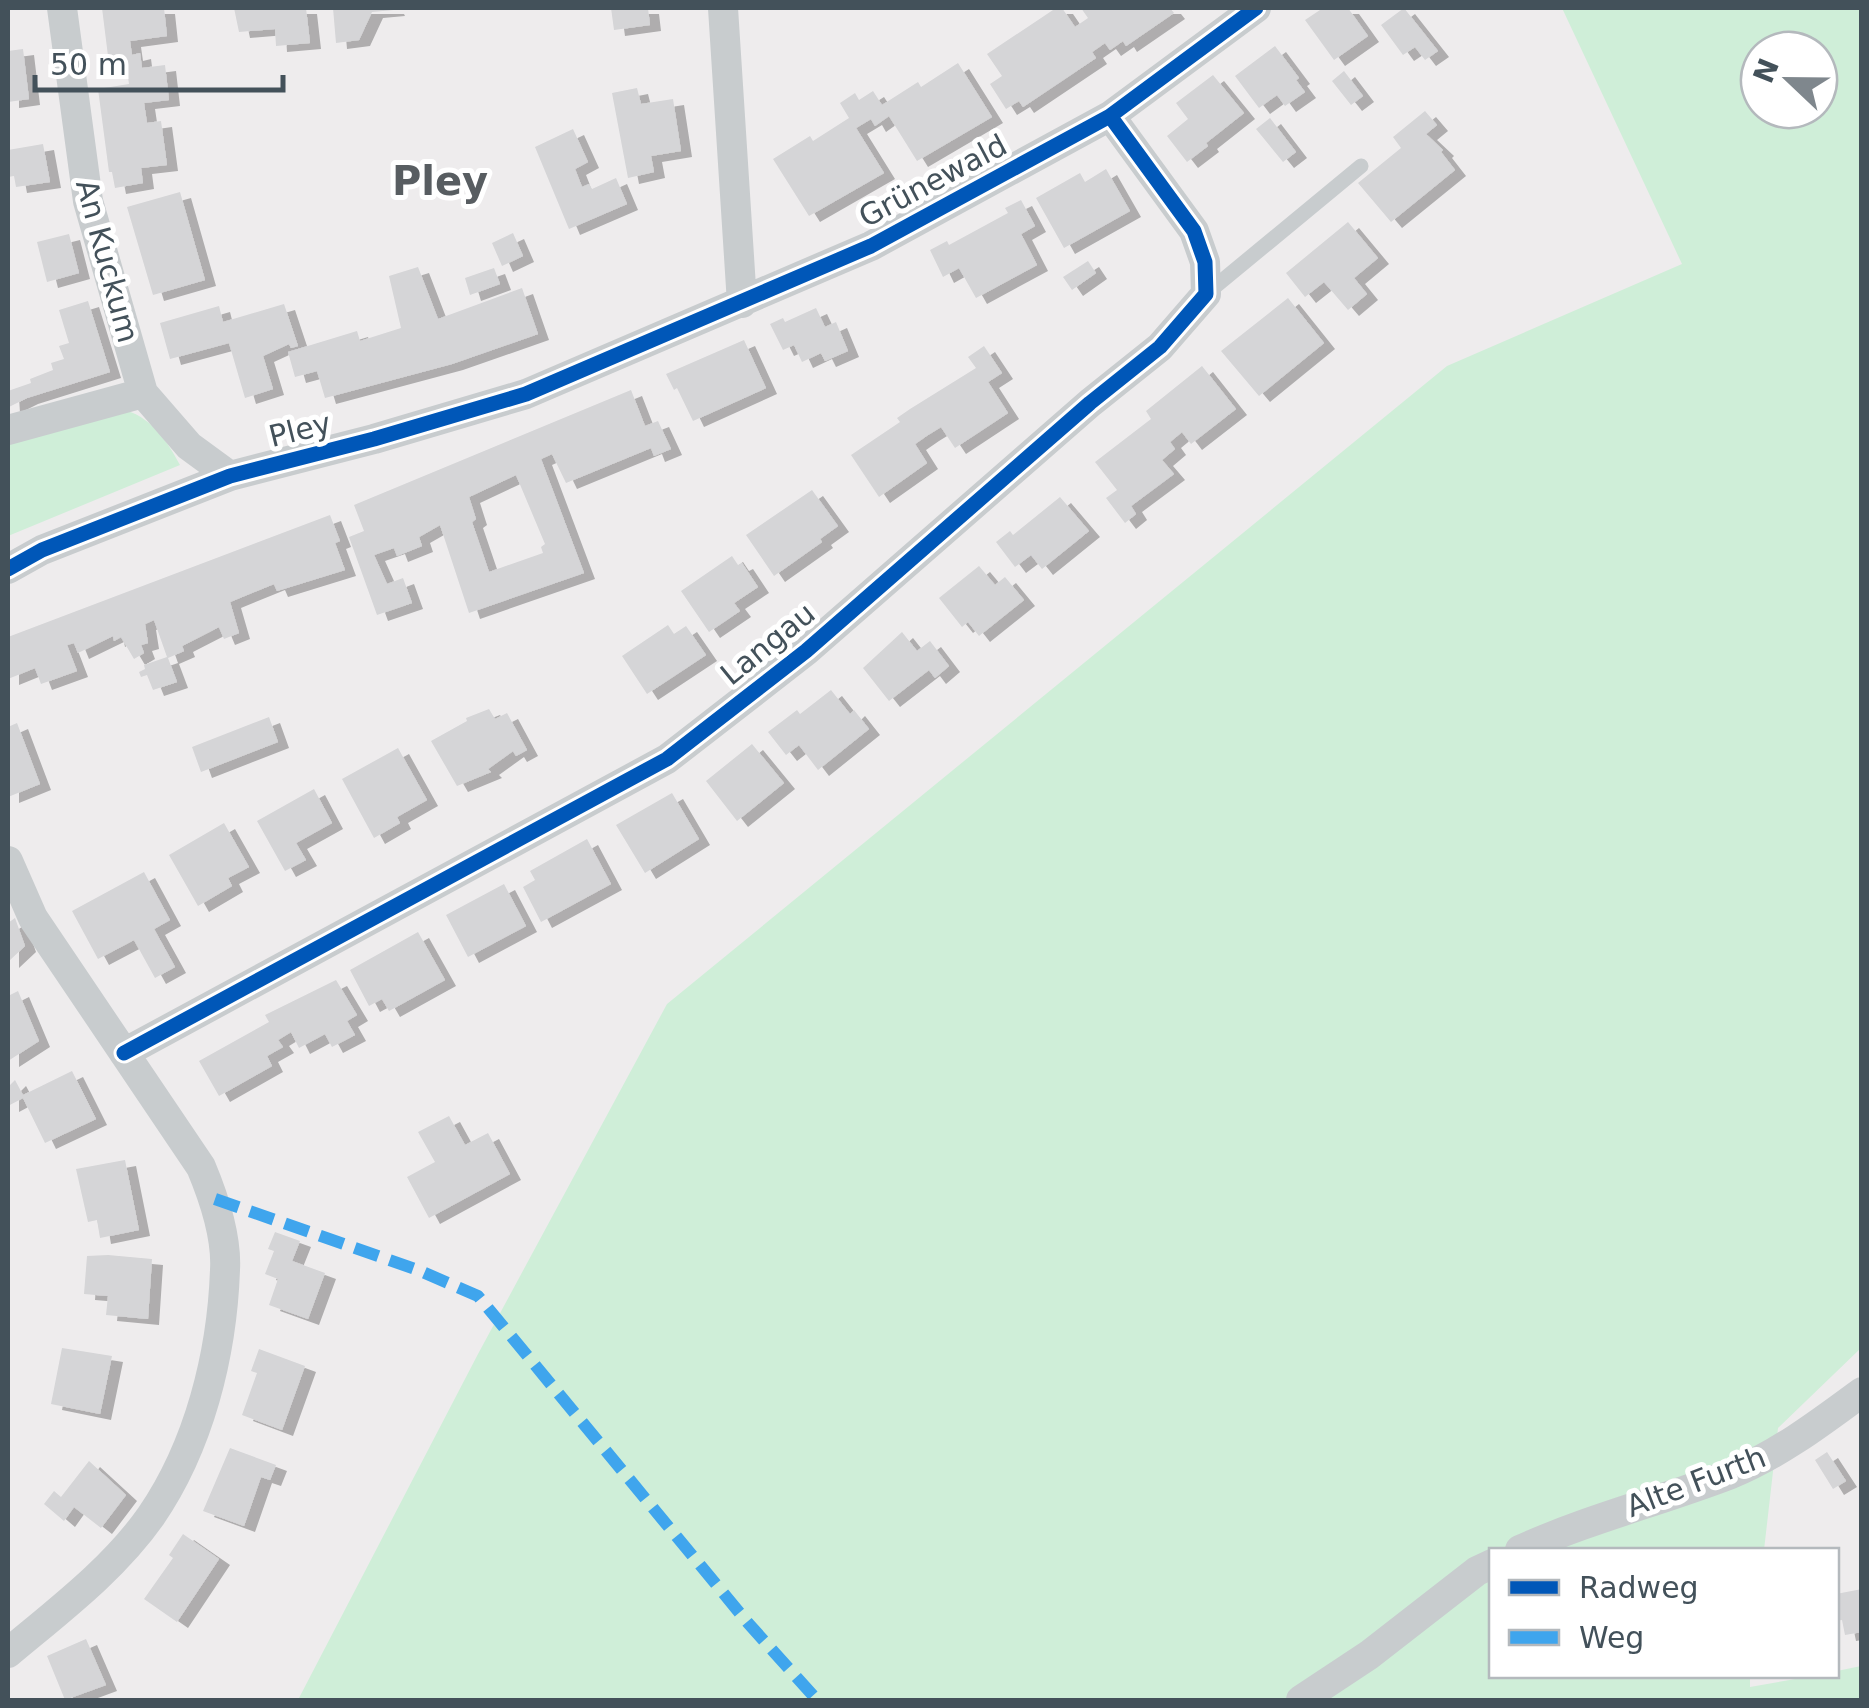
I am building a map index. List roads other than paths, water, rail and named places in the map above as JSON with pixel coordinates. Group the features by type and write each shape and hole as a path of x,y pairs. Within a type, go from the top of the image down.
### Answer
{"street":[{"name":"An Kuckum","path":"62,8 88,201 143,393 189,446 230,476"},
{"path":"723,8 742,302"},
{"name":"Grünewald","path":"611,359 870,246 1110,116 1256,8"},
{"path":"1110,116 1194,231 1205,262 1206,294"},
{"name":"Langau","path":"124,1053 667,759 806,651 1090,403 1160,347 1206,294"},
{"name":"Pley","path":"8,569 42,550 230,476 374,440 526,394 611,359"},
{"path":"8,430 143,393"},
{"path":"8,861 34,918 201,1167 215,1199 226,1267 212,1369 188,1450 150,1517 86,1588 8,1653"},
{"name":"Alte Furth","path":"1525,1548 1732,1473 1788,1445 1862,1392"},
{"path":"1301,1700 1370,1655 1477,1570 1489,1565"}],"lane":[{"path":"1206,294 1361,166"}],"district":[{"name":"Pley","path":"440,181"}]}
